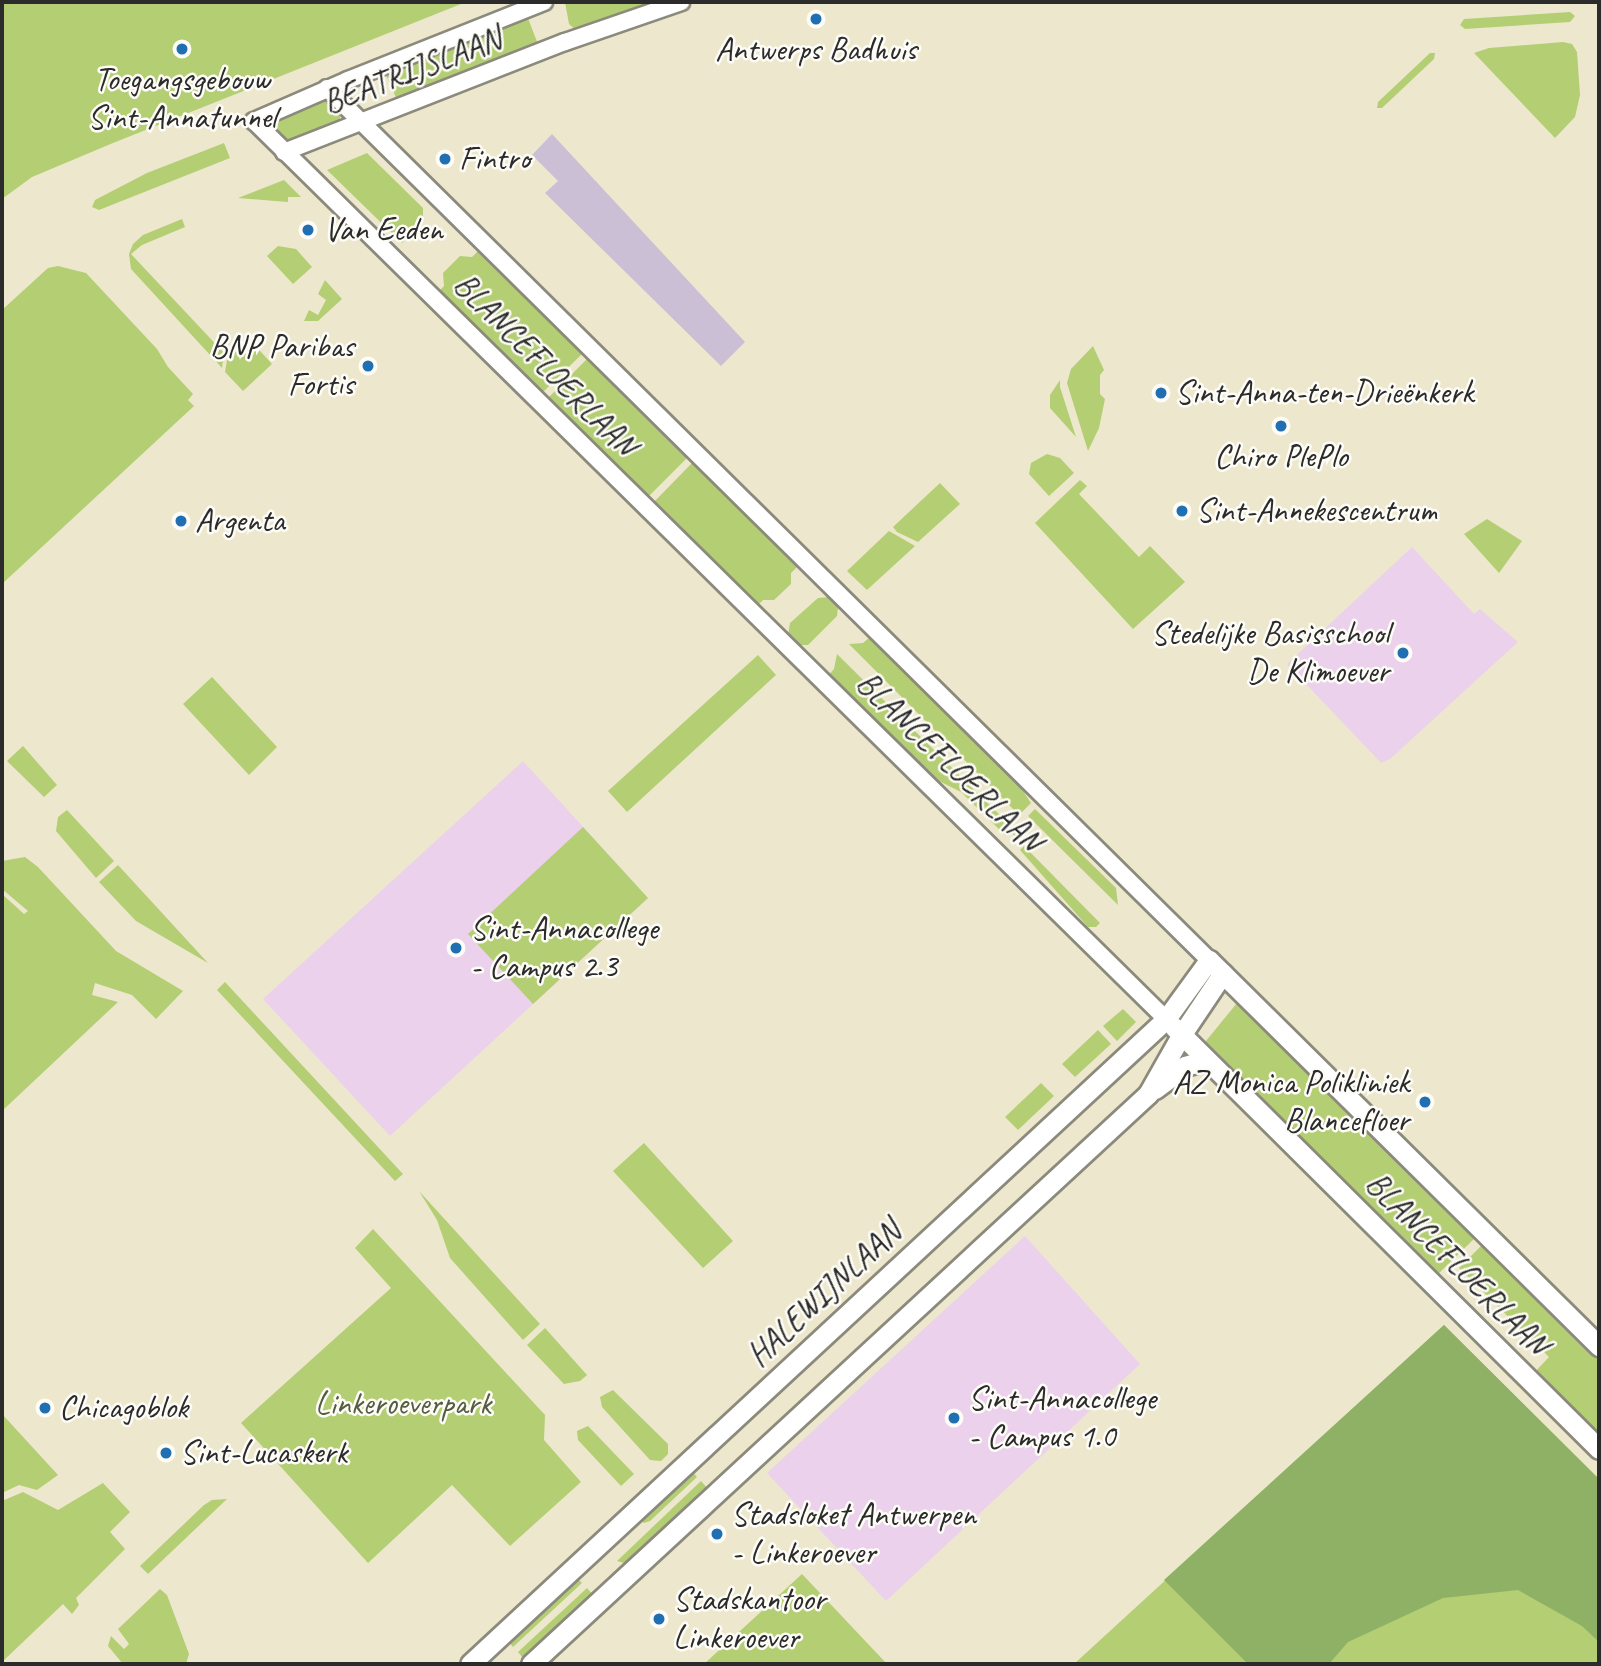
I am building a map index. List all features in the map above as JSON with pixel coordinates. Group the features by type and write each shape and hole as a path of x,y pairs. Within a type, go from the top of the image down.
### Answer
{"main road":[{"name":"HALEWIJNLAAN","path":"470,1664 1166,1019 1216,967"},
{"path":"1148,1094 1216,967"},
{"name":"BLANCEFLOERLAAN","path":"1216,967 1599,1346"},
{"name":"BLANCEFLOERLAAN","path":"1166,1019 1599,1449"},
{"path":"531,1664 1148,1094 1185,1066 1206,1060"}],"street":[{"name":"BEATRIJSLAAN","path":"254,121 327,88 544,2"},
{"name":"BEATRIJSLAAN","path":"284,152 565,42 681,2"},
{"name":"BLANCEFLOERLAAN","path":"327,88 1216,967"},
{"name":"BLANCEFLOERLAAN","path":"254,121 1166,1019"}],"shaded area":[{"path":"552,134 745,342 721,366 545,193 558,181 532,155"},
{"name":"Stedelijke Basisschool De Klimoever","path":"1412,547 1474,614 1480,609 1518,642 1390,759 1381,763 1287,664"},
{"name":"Sint-Annacollege - Campus 2.3","path":"523,761 648,898 390,1136 263,999"},
{"name":"Sint-Annacollege - Campus 1.0","path":"1025,1236 1140,1364 886,1601 767,1473"}],"green space":[{"path":"2,2 466,2 32,177 2,199"},
{"path":"565,2 659,2 577,31 569,24"},
{"path":"1570,12 1575,16 1570,22 1465,29 1460,25 1464,19"},
{"path":"526,13 539,47 530,50 528,46 401,96 402,101 398,102 385,73"},
{"path":"1563,42 1572,44 1577,52 1580,95 1575,117 1555,138 1474,53 1489,48"},
{"path":"1430,53 1435,53 1434,59 1382,108 1377,108 1378,102"},
{"path":"319,99 329,102 340,113 340,122 291,143 274,129 276,116"},
{"path":"224,143 230,158 99,210 92,207 95,200 147,173"},
{"path":"367,153 423,208 423,222 402,243 327,170"},
{"path":"284,180 301,197 288,197 288,202 238,198"},
{"path":"182,219 185,227 142,245 131,254 224,353 222,368 131,269 129,254 133,244 143,235"},
{"path":"278,246 296,249 312,267 293,284 267,256"},
{"path":"479,250 583,353 541,394 438,292 444,286 443,273 460,256 472,257"},
{"path":"58,266 86,273 157,349 168,367 193,394 188,400 194,406 2,584 2,310 48,268"},
{"path":"325,280 342,299 318,321 304,321 309,310 318,315 326,300 318,294"},
{"path":"247,341 252,342 272,364 243,391 225,372 227,360"},
{"path":"1093,346 1104,370 1100,375 1100,394 1105,399 1099,428 1088,451 1067,383 1071,369"},
{"path":"589,357 688,457 646,499 546,400"},
{"path":"1060,380 1076,437 1050,408 1050,395"},
{"path":"1047,454 1060,458 1074,473 1049,496 1029,474 1031,463"},
{"path":"693,462 798,566 791,573 791,584 774,600 763,600 756,607 652,504"},
{"path":"1080,480 1087,486 1079,494 1139,557 1150,546 1185,582 1133,629 1035,523"},
{"path":"940,483 960,504 918,542 897,532 893,527"},
{"path":"1487,519 1522,541 1499,573 1464,534"},
{"path":"889,531 915,546 867,590 847,571"},
{"path":"829,597 838,607 837,616 808,645 796,645 788,635 790,623 818,598"},
{"path":"870,637 1021,788 1031,803 1019,815 849,644 863,643"},
{"path":"837,654 1019,834 1016,837 1010,832 1006,836 961,792 925,774 827,677 834,669"},
{"path":"758,655 776,675 627,812 608,791"},
{"path":"212,677 277,747 249,775 183,704"},
{"path":"23,746 57,785 44,797 7,761"},
{"path":"1035,809 1116,888 1118,905 1028,816"},
{"path":"67,810 114,861 96,878 56,831 58,817"},
{"path":"583,827 648,898 533,1004 468,934"},
{"path":"1024,846 1100,923 1096,927 1088,927 1020,850"},
{"path":"25,857 38,867 116,951 183,991 156,1019 132,995 95,983 92,995 118,1002 2,1111 2,894 24,914 28,911 2,889 2,861"},
{"path":"118,865 208,963 136,921 99,882"},
{"path":"225,982 403,1174 395,1181 217,990"},
{"path":"1237,1003 1243,1005 1476,1237 1435,1277 1207,1048 1206,1041"},
{"path":"1123,1009 1136,1022 1117,1041 1103,1026"},
{"path":"1098,1030 1111,1044 1075,1077 1062,1064"},
{"path":"1041,1083 1054,1096 1018,1130 1005,1117"},
{"path":"644,1143 733,1241 703,1268 613,1171"},
{"path":"419,1191 540,1324 523,1340 450,1258 437,1220"},
{"name":"Linkeroeverpark","path":"373,1229 545,1415 544,1440 581,1482 510,1546 452,1485 368,1563 241,1423 391,1288 355,1248"},
{"path":"1483,1244 1599,1358 1599,1439 1533,1374 1549,1357 1459,1268"},
{"path":"1444,1325 1599,1479 1599,1664 1074,1664"},
{"path":"1444,1325 1599,1479 1599,1642 1582,1626 1518,1590 1443,1598 1348,1642 1329,1664 1248,1664 1164,1580"},
{"path":"545,1328 587,1375 580,1381 564,1384 527,1345"},
{"path":"613,1390 668,1444 668,1454 661,1461 650,1460 602,1407 600,1397"},
{"path":"2,1414 58,1475 37,1490 19,1485 2,1493"},
{"path":"588,1426 634,1474 621,1486 578,1440 577,1431"},
{"path":"690,1469 697,1477 650,1521 644,1523 637,1518"},
{"path":"701,1481 709,1490 627,1564 617,1561"},
{"path":"103,1483 130,1512 110,1532 125,1549 76,1598 79,1605 72,1614 63,1604 2,1662 2,1501 23,1492 58,1510"},
{"path":"227,1499 148,1574 140,1566 204,1505 212,1500"},
{"path":"802,1574 887,1664 704,1664"},
{"path":"575,1576 582,1583 513,1647 508,1641"},
{"path":"587,1588 594,1596 529,1656 523,1658 518,1652"},
{"path":"160,1589 167,1595 189,1654 186,1664 123,1664 108,1646 111,1636 124,1649 129,1644 118,1629"}],"place":[{"name":"Antwerps Badhuis","path":"816,19"},
{"name":"Toegangsgebouw Sint-Annatunnel","path":"182,49"},
{"name":"Fintro","path":"445,159"},
{"name":"Van Eeden","path":"308,230"},
{"name":"BNP Paribas Fortis","path":"368,366"},
{"name":"Sint-Anna-ten-Drieënkerk","path":"1161,393"},
{"name":"Chiro PlePlo","path":"1281,426"},
{"name":"Sint-Annekescentrum","path":"1182,511"},
{"name":"Argenta","path":"181,521"},
{"name":"Stedelijke Basisschool De Klimoever","path":"1403,653"},
{"name":"Sint-Annacollege - Campus 2.3","path":"456,948"},
{"name":"AZ Monica Polikliniek Blancefloer","path":"1425,1102"},
{"name":"Chicagoblok","path":"45,1408"},
{"name":"Sint-Annacollege - Campus 1.0","path":"954,1418"},
{"name":"Sint-Lucaskerk","path":"166,1453"},
{"name":"Stadsloket Antwerpen - Linkeroever","path":"717,1534"},
{"name":"Stadskantoor Linkeroever","path":"659,1619"}]}
